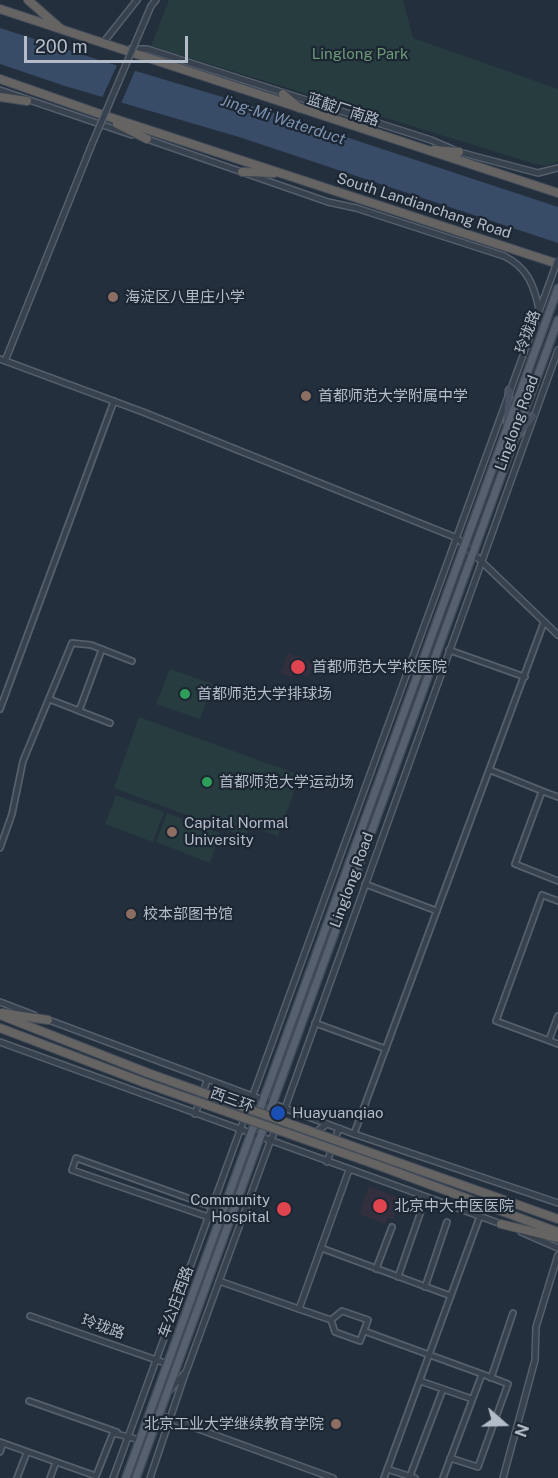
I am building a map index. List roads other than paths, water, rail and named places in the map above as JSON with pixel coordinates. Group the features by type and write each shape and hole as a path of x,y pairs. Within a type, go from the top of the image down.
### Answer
{"highway":[{"path":"28,0 62,30"},
{"name":"蓝靛厂南路","path":"0,9 45,26 121,48 303,111 558,193"},
{"path":"0,79 282,173"},
{"path":"283,94 303,111"},
{"path":"0,96 27,101"},
{"path":"100,114 147,140"},
{"path":"421,149 459,152"},
{"path":"242,172 282,173"},
{"name":"South Landianchang Road","path":"282,173 558,262"},
{"path":"0,1014 48,1020"},
{"name":"西三环","path":"0,1014 148,1073 558,1219"},
{"name":"西三环","path":"1,1028 145,1083 558,1232"},
{"path":"501,1224 558,1238"}],"main road":[{"name":"玲珑路","path":"507,429 558,288"},
{"name":"玲珑路","path":"515,438 558,320"},
{"path":"507,429 509,390"},
{"path":"515,438 533,416"},
{"name":"Linglong Road","path":"258,1119 507,429"},
{"name":"Linglong Road","path":"136,1478 515,438"},
{"name":"车公庄西路","path":"126,1478 258,1119"}],"street":[{"path":"103,43 137,0"},
{"path":"153,2 2,360 114,401 457,538 558,635"},
{"name":"蓝靛厂南路","path":"121,48 147,49 459,152 482,156 538,173 558,168"},
{"path":"0,90 242,172 504,256 524,269 529,277 539,311"},
{"name":"玲珑路","path":"539,311 558,262"},
{"name":"Linglong Road","path":"113,1478 539,311"},
{"name":"Linglong Road","path":"168,1392 186,1372 270,1142 285,1108 558,350"},
{"path":"0,709 114,401"},
{"path":"354,1134 544,622"},
{"path":"0,848 12,814 23,761 72,643 102,649 132,661"},
{"path":"79,711 102,649"},
{"path":"449,650 525,677"},
{"path":"49,699 110,723"},
{"path":"490,770 558,797"},
{"path":"543,791 515,864 558,881"},
{"path":"365,884 437,911"},
{"path":"558,901 542,895 496,1021 558,1044"},
{"path":"0,1002 354,1134 558,1203"},
{"path":"549,1040 558,1016"},
{"path":"315,1023 386,1049"},
{"path":"0,1042 239,1131 480,1216 558,1248"},
{"path":"195,1114 207,1081"},
{"path":"205,1118 221,1106 309,1137 327,1124"},
{"path":"327,1162 339,1128"},
{"path":"220,1221 72,1170 76,1158 224,1211"},
{"path":"299,1309 348,1170"},
{"path":"398,1277 421,1211"},
{"path":"384,1478 480,1216"},
{"path":"425,1287 447,1222"},
{"path":"376,1269 392,1227"},
{"path":"321,1248 451,1296"},
{"path":"503,1478 535,1360 536,1327 558,1255"},
{"path":"219,1281 332,1320"},
{"path":"342,1311 368,1320 360,1341 335,1332 332,1320 342,1311"},
{"path":"491,1378 513,1313"},
{"name":"玲珑路","path":"30,1316 168,1364"},
{"path":"364,1331 508,1384 478,1467 450,1458"},
{"path":"150,1478 186,1372"},
{"path":"442,1478 482,1374"},
{"path":"420,1381 472,1399"},
{"path":"387,1469 413,1477 443,1389"},
{"path":"29,1401 140,1440"},
{"path":"160,1415 333,1478"},
{"path":"0,1452 2,1443 93,1476 98,1474 112,1437 117,1432"},
{"path":"17,1478 27,1452"},
{"path":"50,1478 56,1462"},
{"path":"72,1478 76,1469"}],"water":[{"name":"Jing-Mi Waterduct","path":"0,28 246,104 558,207 558,243 239,137 65,86 0,64"}],"place":[{"name":"海淀区八里庄小学","path":"113,297"},
{"name":"首都师范大学附属中学","path":"306,396"},
{"name":"首都师范大学校医院","path":"298,667"},
{"name":"首都师范大学排球场","path":"185,694"},
{"name":"首都师范大学运动场","path":"207,782"},
{"name":"Capital Normal University","path":"172,832"},
{"name":"校本部图书馆","path":"131,914"},
{"name":"Huayuanqiao","path":"278,1113"},
{"name":"北京中大中医医院","path":"380,1206"},
{"name":"Community Hospital","path":"284,1209"},
{"name":"北京工业大学继续教育学院","path":"336,1424"}],"park label":[{"name":"Linglong Park","path":"360,54"}]}
